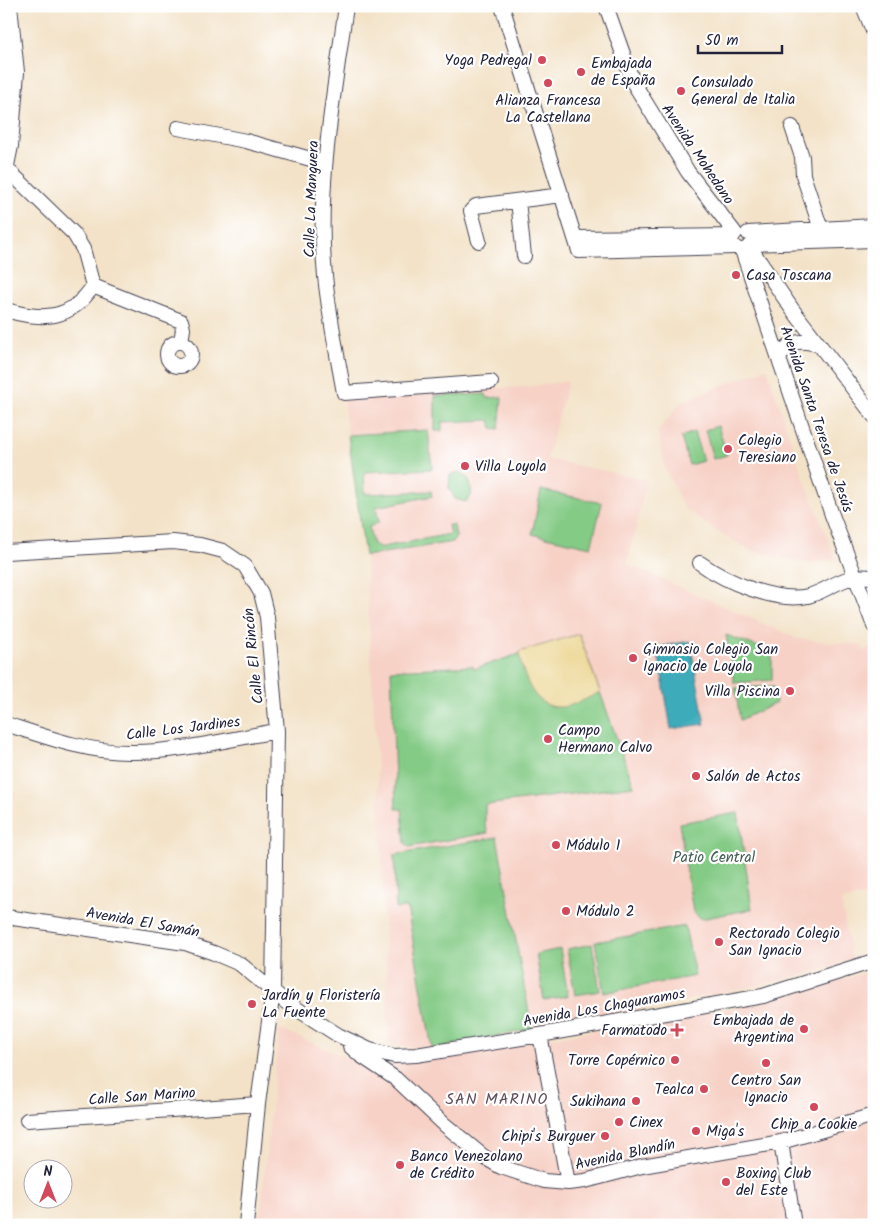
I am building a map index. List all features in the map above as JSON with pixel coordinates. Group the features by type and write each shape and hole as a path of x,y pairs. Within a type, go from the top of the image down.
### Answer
{"street":[{"path":"10,6 17,72 12,146 6,169 74,234 82,249 93,286"},
{"name":"Calle La Manguera","path":"346,6 326,163 325,275 344,393 491,382"},
{"path":"502,6 577,244 874,240"},
{"name":"Avenida Mohedano","path":"606,6 633,82 688,172 874,416"},
{"path":"863,6 874,33"},
{"path":"792,127 802,157 803,175 821,229"},
{"path":"178,128 246,141 326,163"},
{"path":"479,241 472,211 476,206 562,195"},
{"path":"518,201 524,256"},
{"path":"742,241 821,229 874,226"},
{"name":"Avenida Santa Teresa de Jesús","path":"742,241 854,577 874,626"},
{"path":"6,310 41,318 73,310 93,286"},
{"path":"93,286 181,321 183,329 181,342"},
{"path":"780,359 783,350 797,342 807,341 819,345"},
{"name":"Calle El Rincón","path":"6,552 173,542 200,545 223,551 245,566 261,593 267,617 277,731 273,991 258,1104 246,1225"},
{"path":"700,563 719,577 739,586 787,596 808,596 854,577 874,577"},
{"name":"Calle Los Jardines","path":"6,724 82,747 129,752 197,745 277,731"},
{"name":"Avenida El Samán","path":"6,917 185,943 240,964 273,991 338,1035"},
{"name":"Avenida Los Chaguaramos","path":"338,1035 370,1050 394,1056 416,1055 763,996 874,961"},
{"name":"Avenida Blandín","path":"338,1035 360,1055 396,1078 445,1125 484,1157 521,1175 544,1181 568,1183 695,1156 781,1142 874,1114"},
{"path":"540,1035 568,1183"},
{"path":"394,1056 393,1070 396,1078"},
{"name":"Calle San Marino","path":"27,1120 258,1104"},
{"path":"781,1142 794,1225"}],"shaded area":[{"name":"Colegio Teresiano","path":"767,368 800,469 836,559 806,563 750,550 716,531 684,508 665,468 658,431 681,402"},
{"path":"568,381 547,459 647,480 627,564 798,639 861,645 865,651 874,643 874,894 841,901 852,959 838,963 839,966 739,990 432,1049 389,1046 381,835 365,556 343,400 348,397 426,390 526,387"},
{"path":"874,970 874,1225 259,1225 279,1030 370,1068 761,1003"}],"green space":[{"path":"486,394 487,398 502,397 499,429 492,428 490,420 442,422 442,431 435,431 435,396"},
{"path":"718,426 727,455 713,459 705,430"},
{"path":"428,430 432,469 364,472 365,494 431,491 432,496 376,507 379,522 369,527 373,545 377,545 378,548 450,534 448,525 454,525 456,537 453,542 365,556 348,435"},
{"path":"694,432 703,461 689,465 681,437"},
{"path":"459,472 466,476 471,485 471,496 466,502 455,499 449,488 450,475"},
{"path":"541,490 602,503 591,547 532,534"},
{"path":"579,634 634,786 485,805 485,823 488,833 409,847 405,843 402,809 396,809 391,670 473,666 474,669"},
{"path":"726,635 772,652 772,680 734,683"},
{"path":"773,686 776,703 740,720 735,688"},
{"name":"Patio Central","path":"738,813 752,909 701,919 693,912 679,823"},
{"path":"497,837 532,1029 432,1049 407,907 396,909 394,855"},
{"path":"685,926 695,976 604,993 595,942"},
{"path":"592,944 600,991 575,995 567,949"},
{"path":"560,949 568,996 544,1000 536,954"}],"sand":[{"path":"579,634 600,692 568,706 557,707 547,704 539,699 528,682 519,652"}],"water":[{"path":"690,641 705,724 671,729 657,647"}],"place":[{"name":"Yoga Pedregal","path":"542,60"},
{"name":"Embajada de España","path":"581,72"},
{"name":"Alianza Francesa La Castellana","path":"548,83"},
{"name":"Consulado General de Italia","path":"681,91"},
{"name":"Casa Toscana","path":"736,275"},
{"name":"Colegio Teresiano","path":"728,449"},
{"name":"Villa Loyola","path":"465,466"},
{"name":"Gimnasio Colegio San Ignacio de Loyola","path":"633,658"},
{"name":"Villa Piscina","path":"790,691"},
{"name":"Campo Hermano Calvo","path":"548,739"},
{"name":"Salón de Actos","path":"696,776"},
{"name":"Módulo 1","path":"556,845"},
{"name":"Módulo 2","path":"566,911"},
{"name":"Rectorado Colegio San Ignacio","path":"719,942"},
{"name":"Jardín y Floristería La Fuente","path":"252,1004"},
{"name":"Embajada de Argentina","path":"804,1029"},
{"name":"Farmatodo","path":"677,1030"},
{"name":"Torre Copérnico","path":"675,1060"},
{"name":"Centro San Ignacio","path":"766,1063"},
{"name":"Tealca","path":"704,1089"},
{"name":"Sukihana","path":"636,1101"},
{"name":"Chip a Cookie","path":"814,1107"},
{"name":"Cinex","path":"619,1122"},
{"name":"Miga's","path":"696,1131"},
{"name":"Chipi's Burguer","path":"605,1136"},
{"name":"Banco Venezolano de Crédito","path":"400,1165"},
{"name":"Boxing Club del Este","path":"726,1182"}],"district":[{"name":"SAN MARINO","path":"497,1098"}]}
